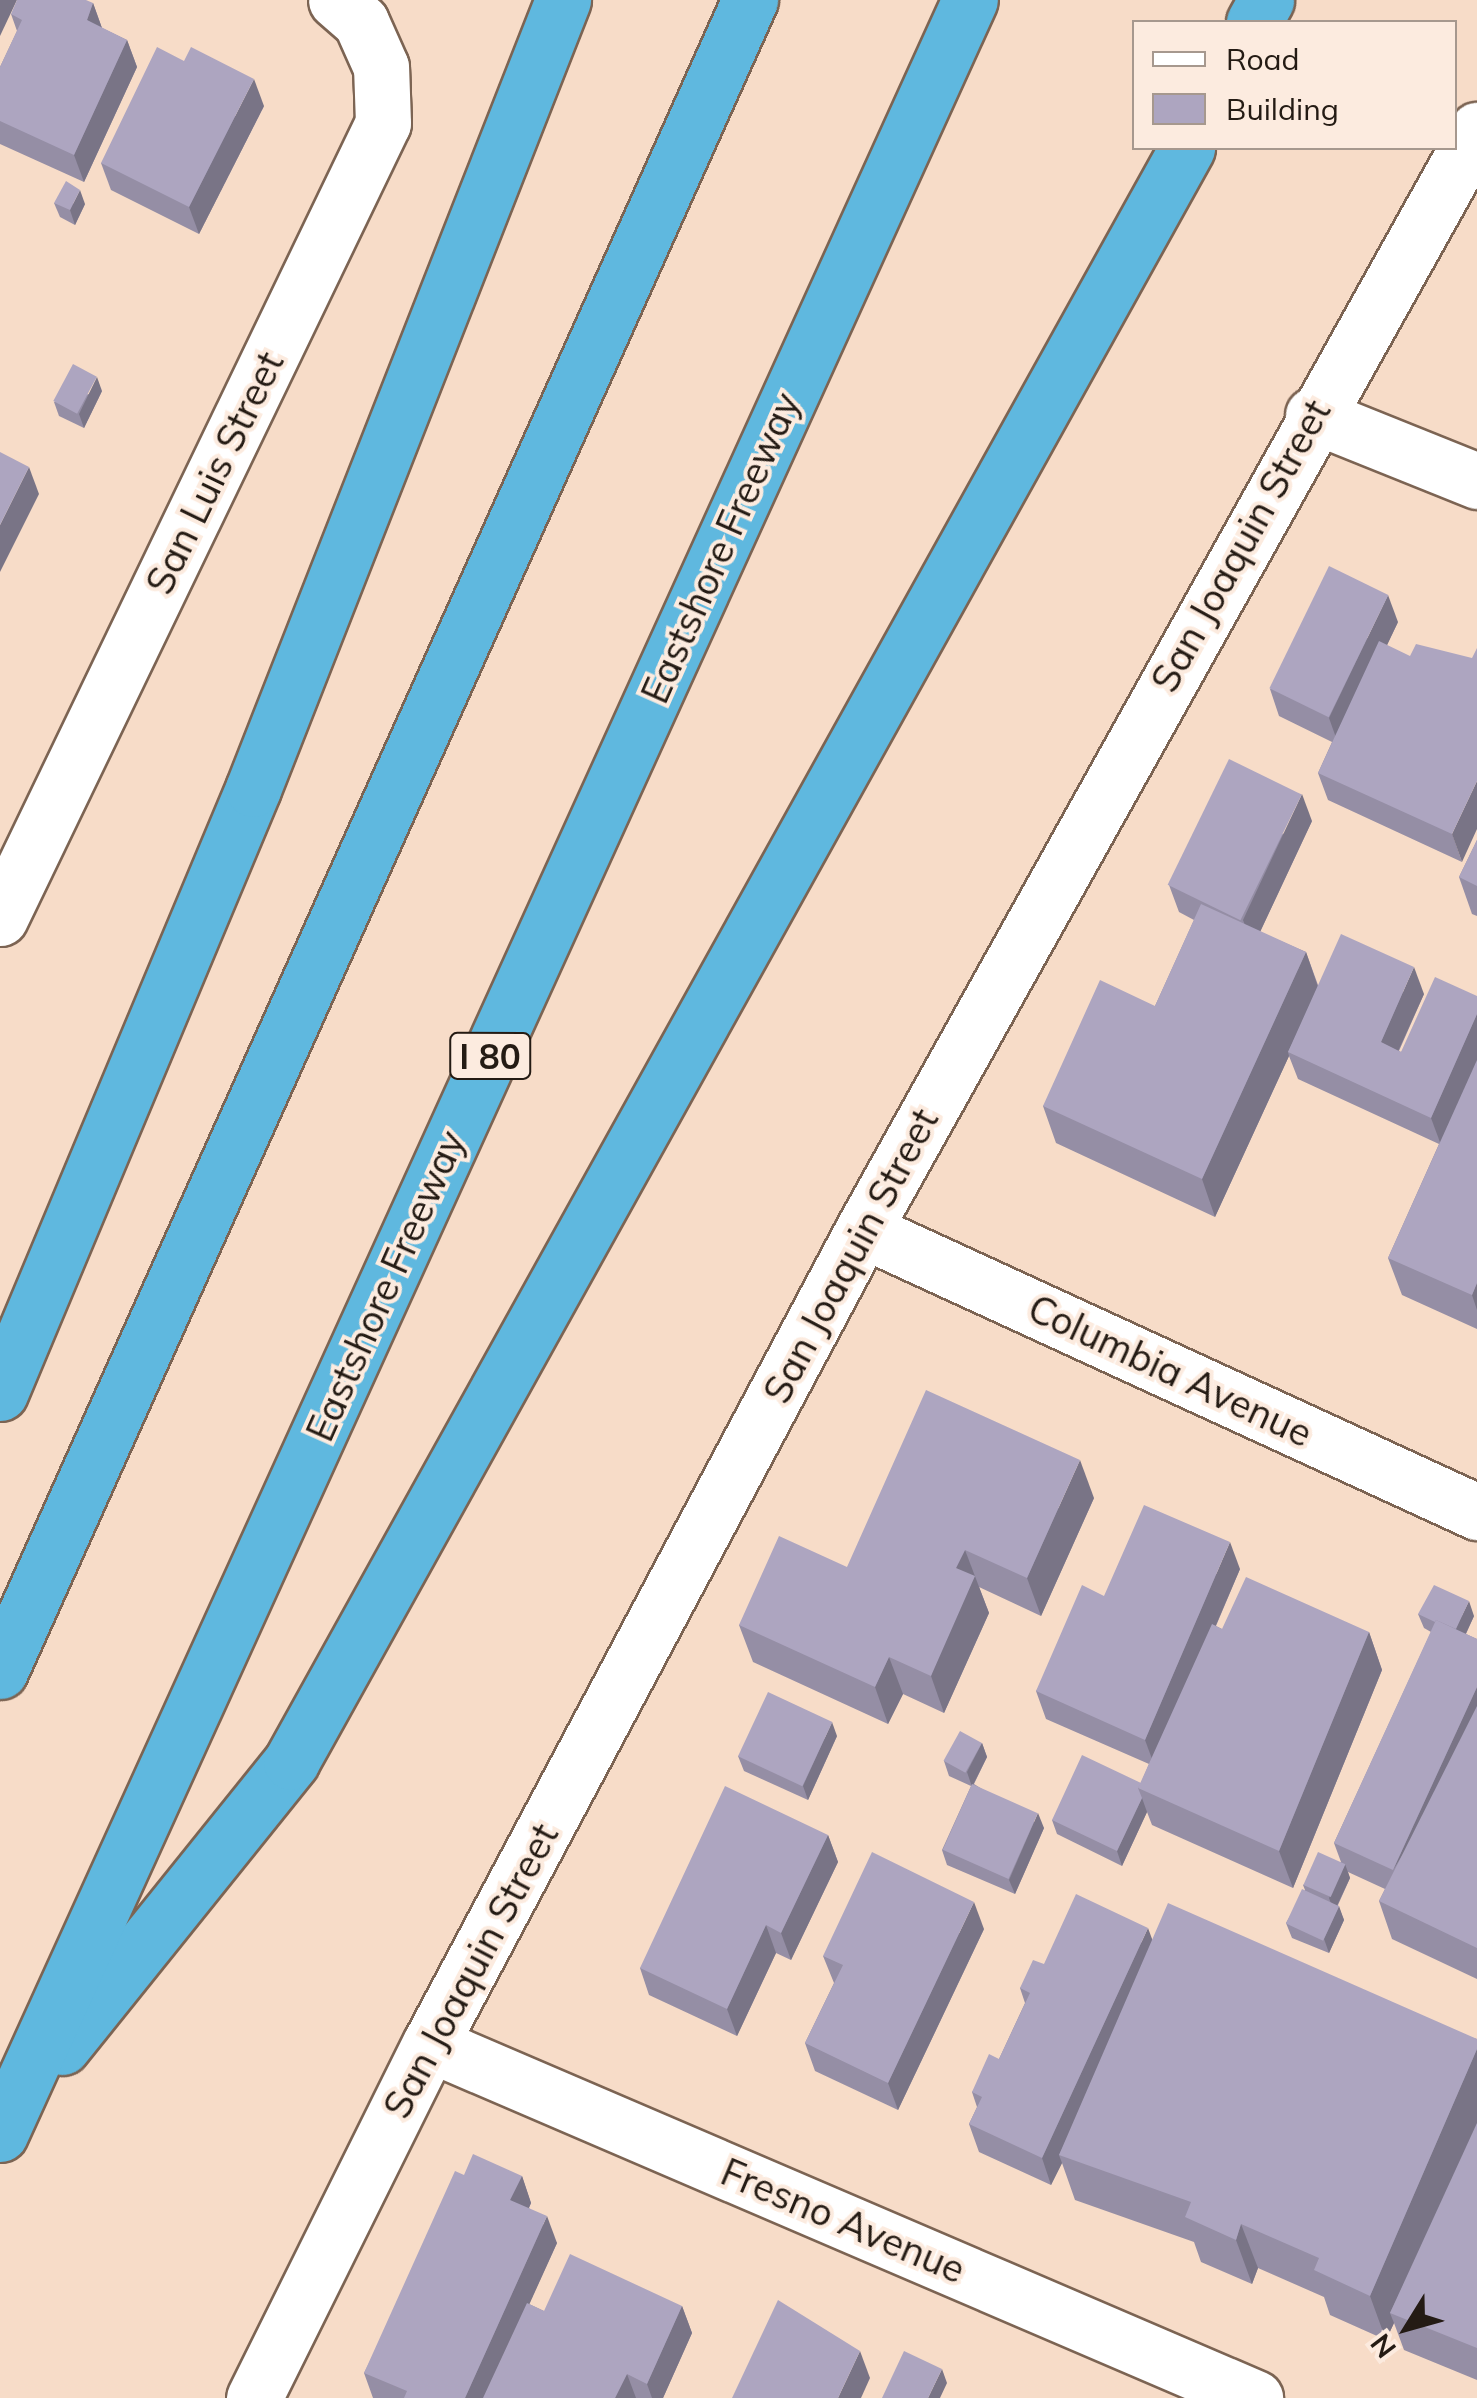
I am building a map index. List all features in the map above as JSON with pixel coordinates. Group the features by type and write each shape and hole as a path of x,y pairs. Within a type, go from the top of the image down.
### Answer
{"highway":[{"path":"0,1393 253,789 563,0"},
{"path":"0,1671 750,0"},
{"name":"Eastshore Freeway","path":"5,2123 970,0"},
{"path":"5,2123 291,1762 1187,150"}],"street":[{"name":"San Luis Street","path":"0,918 14,852 383,123 381,67 349,11"},
{"name":"San Joaquin Street","path":"254,2398 430,2044 863,1230 1313,415 1477,130"},
{"path":"1313,415 1477,481"},
{"name":"Columbia Avenue","path":"863,1230 1477,1512"},
{"name":"Fresno Avenue","path":"430,2044 1255,2398"}],"building":[{"path":"17,0 86,0 93,3 87,20 127,40 74,155 0,121 0,67 22,20 11,14"},
{"path":"157,47 184,61 191,47 254,79 189,207 101,163"},
{"path":"66,181 80,190 70,210 54,203"},
{"path":"73,364 97,377 77,414 53,401"},
{"path":"0,452 29,467 0,525"},
{"path":"1329,566 1388,595 1329,717 1269,688"},
{"path":"1379,641 1410,656 1416,644 1472,658 1477,648 1477,781 1452,834 1318,773"},
{"path":"1229,759 1302,795 1240,920 1168,885"},
{"path":"1477,840 1477,886 1459,877"},
{"path":"1201,904 1306,952 1202,1179 1043,1106 1100,980 1155,1006"},
{"path":"1341,934 1414,967 1381,1042 1401,1052 1435,977 1477,996 1477,1014 1431,1118 1288,1052"},
{"path":"1477,1060 1477,1283 1472,1295 1388,1258"},
{"path":"926,1390 1080,1460 1027,1578 965,1550 956,1568 975,1576 931,1676 889,1657 875,1687 739,1625 779,1536 847,1567"},
{"path":"1144,1505 1230,1542 1145,1740 1036,1691 1082,1585 1104,1596"},
{"path":"1246,1577 1369,1632 1279,1851 1138,1788 1212,1624 1222,1629"},
{"path":"1434,1585 1469,1601 1456,1629 1418,1614"},
{"path":"1436,1620 1477,1639 1477,1687 1393,1870 1334,1843"},
{"path":"768,1692 832,1722 802,1786 738,1756"},
{"path":"1477,1706 1477,1948 1379,1901"},
{"path":"960,1731 982,1743 965,1773 944,1761"},
{"path":"1082,1755 1141,1783 1138,1788 1142,1798 1117,1851 1052,1820"},
{"path":"972,1784 1038,1813 1008,1879 943,1850"},
{"path":"725,1786 828,1835 781,1933 766,1925 727,2009 640,1968"},
{"path":"872,1852 974,1902 888,2083 805,2043 843,1965 823,1956"},
{"path":"1318,1852 1345,1864 1331,1897 1303,1885"},
{"path":"1302,1889 1339,1906 1323,1941 1286,1923"},
{"path":"1076,1894 1148,1928 1042,2158 969,2124 982,2097 972,2092 989,2054 999,2059 1030,1993 1020,1988 1033,1960 1044,1964"},
{"path":"1168,1903 1477,2039 1477,2049 1370,2296 1314,2270 1319,2258 1241,2224 1236,2240 1185,2217 1191,2202 1059,2155"},
{"path":"1477,2123 1477,2348 1390,2313"},
{"path":"473,2154 522,2176 510,2200 547,2216 465,2398 404,2398 407,2391 364,2373 455,2171 464,2175"},
{"path":"570,2254 682,2306 647,2384 627,2374 615,2398 483,2398 527,2303 544,2311"},
{"path":"778,2300 860,2351 838,2398 732,2398"},
{"path":"904,2351 942,2369 928,2398 882,2398"}]}
